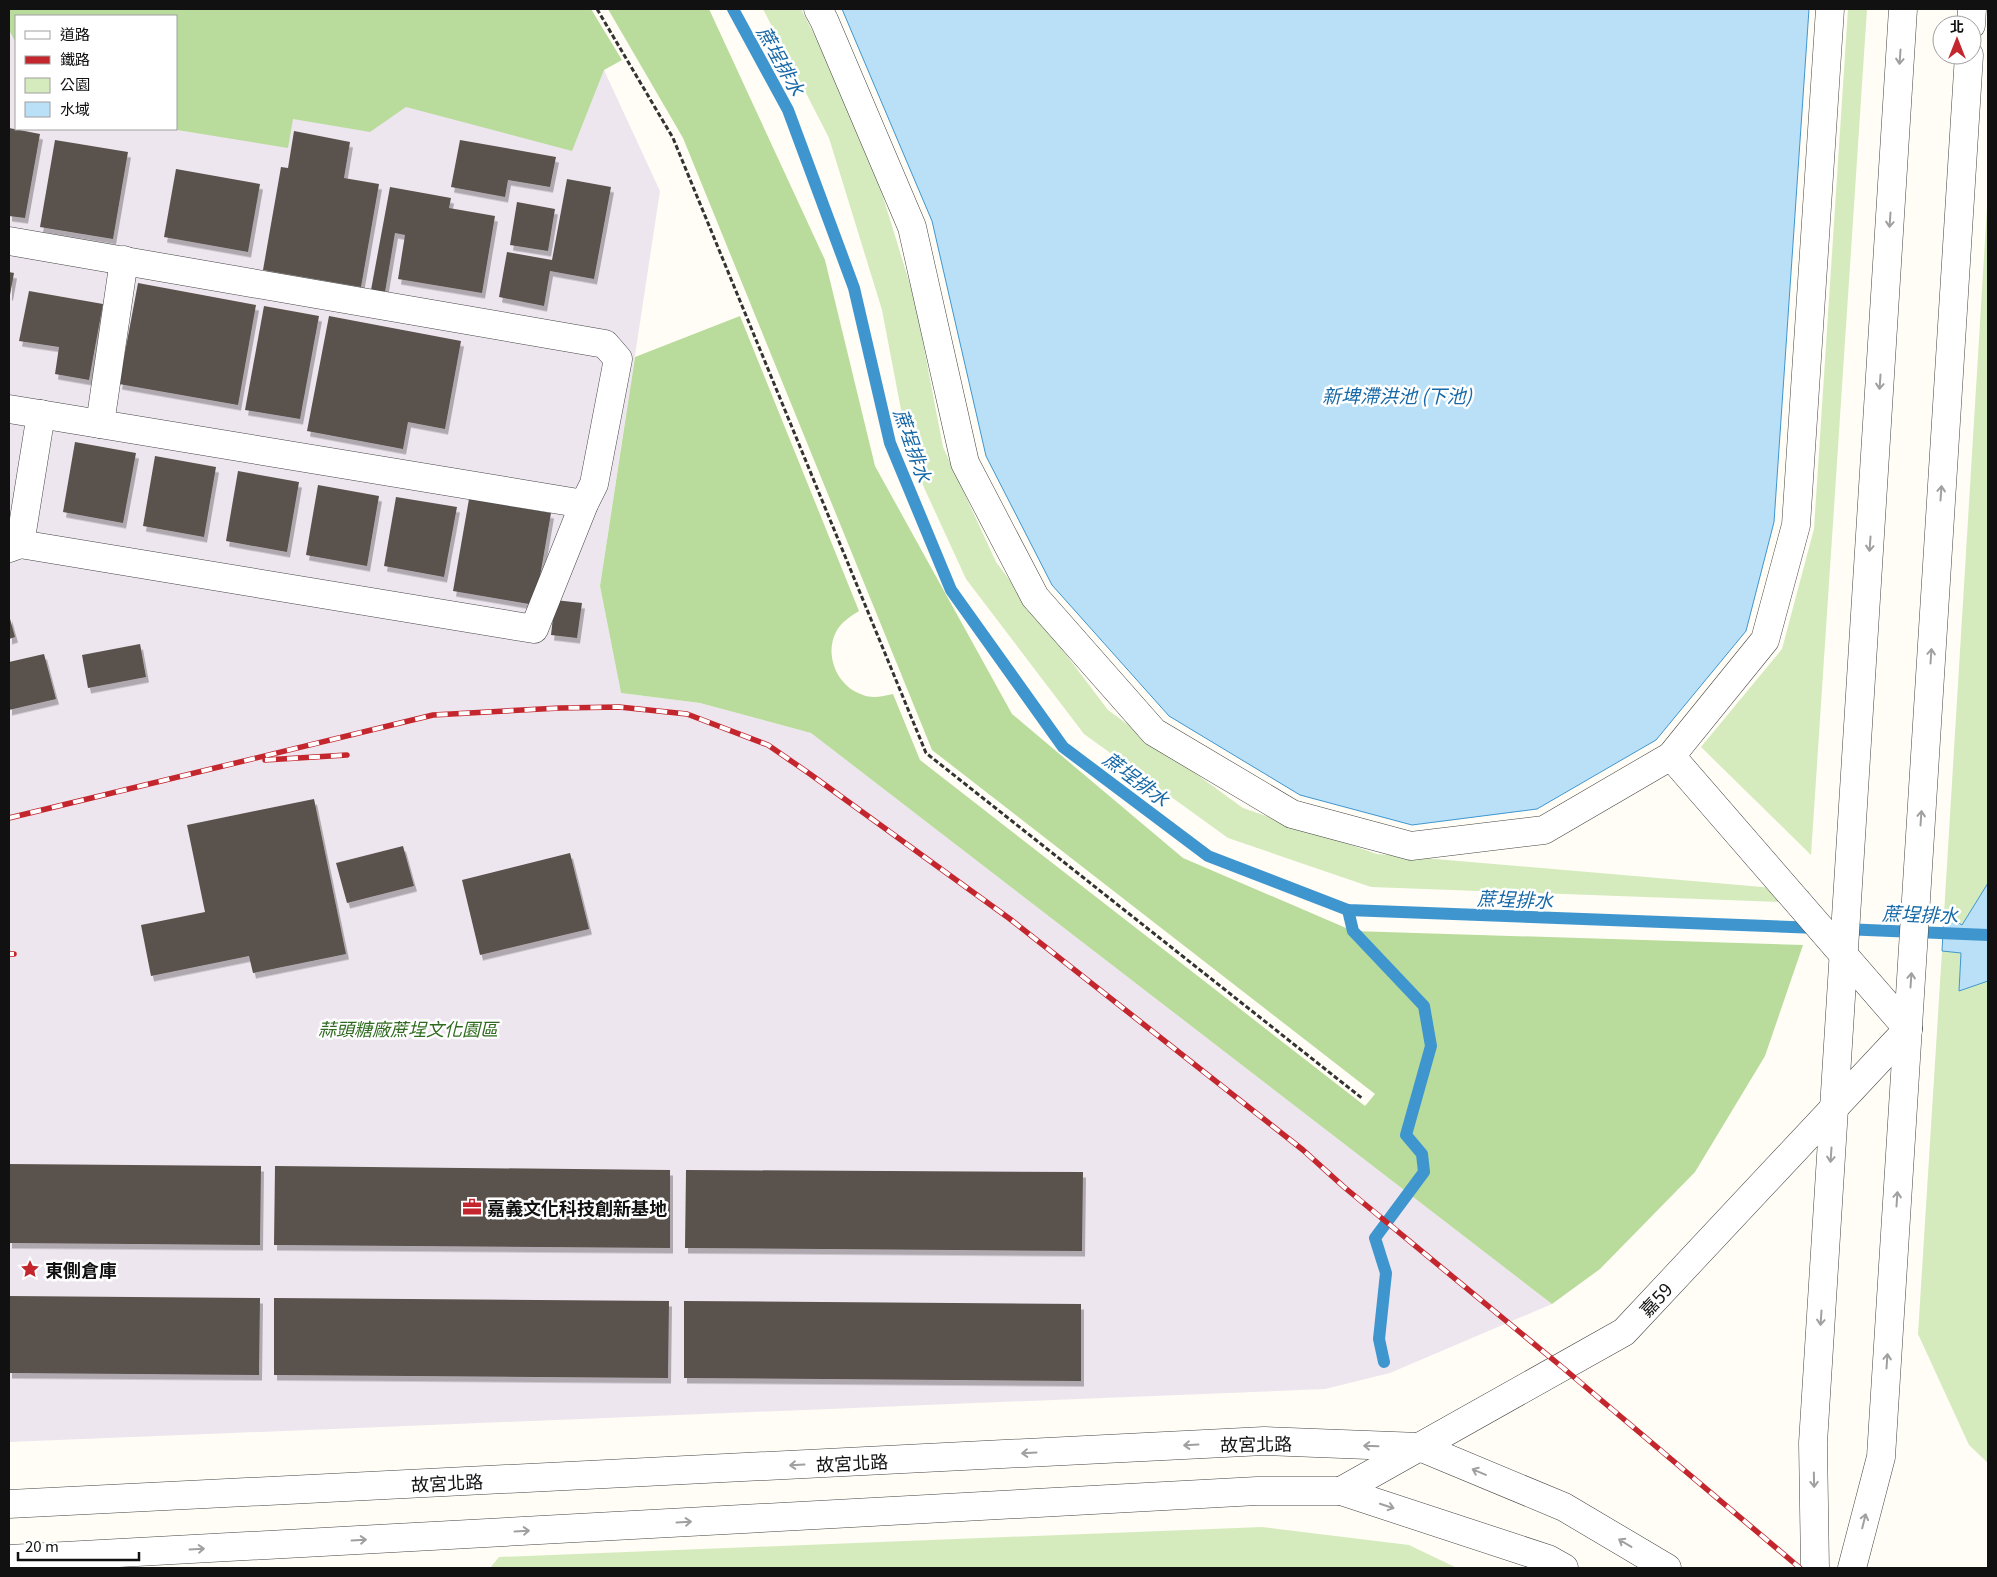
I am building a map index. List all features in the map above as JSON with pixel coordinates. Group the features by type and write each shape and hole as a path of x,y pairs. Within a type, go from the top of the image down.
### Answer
{"street":[{"path":"818,9 912,227 965,463 1035,597 1154,732 1292,814 1411,846 1544,830 1671,756 1765,640 1796,525 1830,9"},
{"path":"1815,1568 1813,1443 1904,9"},
{"path":"1852,1568 1881,1457 1968,65"},
{"path":"9,241 605,344 618,360 594,484 584,504 534,629 14,546 41,414"},
{"path":"100,424 124,260"},
{"path":"9,409 584,504"},
{"path":"1671,756 1908,1029"},
{"name":"嘉59","path":"1341,1491 1624,1332 1908,1029"},
{"name":"故宮北路","path":"9,1504 1264,1441 1420,1448 1564,1508 1667,1568"},
{"path":"9,1559 1248,1491 1341,1491 1548,1559 1564,1568"}],"path":[{"path":"597,9 673,138 926,753 1363,1099"}],"shaded area":[{"name":"蒜頭糖廠蔗埕文化園區","path":"9,9 561,9 604,70 660,191 600,586 621,693 700,703 811,733 1552,1304 1390,1373 1325,1389 9,1442"}],"green space":[{"path":"9,9 591,9 622,60 604,70 572,151 406,107 370,132 293,119 288,148 177,130 178,15 15,15 15,41 9,30"},
{"path":"608,9 709,9 825,260 875,466 1012,714 1183,858 1353,931 1803,945 1765,1056 1695,1172 1600,1269 1552,1304 811,733 700,703 621,693 600,586 635,357 740,316 859,611 841,625 833,641 832,660 840,678 854,691 870,697 893,694 920,760 1365,1106 1375,1094 932,750 683,138"},
{"path":"763,9 801,9 861,125 915,301 943,447 996,562 1108,710 1243,808 1377,854 1809,891 1808,903 1371,887 1228,838 1084,734 966,579 910,457 882,310 829,138"},
{"path":"1848,9 1867,9 1811,855 1701,747 1782,649 1814,529"},
{"path":"1988,191 1988,883 1962,925 1944,914"},
{"path":"1942,951 1961,952 1959,991 1988,981 1988,1463 1969,1445 1918,1334"},
{"path":"1262,1527 1409,1545 1457,1568 490,1568 499,1557"}],"water":[{"name":"新埤滯洪池 (下池)","path":"842,9 1809,9 1774,522 1746,631 1656,740 1537,809 1412,825 1300,795 1169,716 1052,585 986,456 932,221"},
{"path":"1988,883 1988,981 1959,991 1961,953 1942,951 1944,914 1962,925"}],"building":[{"path":"9,128 40,134 25,218 9,216"},
{"path":"294,131 350,142 344,178 379,184 361,287 263,270 281,167 288,168"},
{"path":"55,140 128,152 113,239 40,227"},
{"path":"460,140 556,157 550,187 508,180 505,197 451,187"},
{"path":"176,169 260,184 248,252 164,237"},
{"path":"567,179 611,187 594,279 550,271 544,306 499,297 507,252 552,260"},
{"path":"390,187 451,198 449,208 495,216 482,293 398,279 405,235 395,233 385,292 371,290"},
{"path":"517,202 555,209 548,251 510,245"},
{"path":"9,272 14,273 10,295 9,295"},
{"path":"138,283 256,305 238,405 119,384"},
{"path":"29,291 103,304 89,380 55,374 59,347 19,341"},
{"path":"264,306 319,316 300,419 245,410"},
{"path":"329,316 461,341 445,429 408,422 403,449 307,431"},
{"path":"75,442 136,453 123,523 63,512"},
{"path":"155,456 216,467 204,537 143,526"},
{"path":"238,471 299,482 287,552 226,541"},
{"path":"318,485 379,496 367,566 306,555"},
{"path":"396,497 457,507 444,577 384,566"},
{"path":"469,499 551,513 535,605 453,591"},
{"path":"555,600 582,603 577,638 551,635"},
{"path":"9,615 15,637 9,639"},
{"path":"140,644 146,677 88,688 82,655"},
{"path":"44,654 56,699 9,710 9,662"},
{"path":"314,799 346,954 253,973 249,956 151,976 141,925 205,912 187,825"},
{"path":"403,846 414,886 347,903 336,863"},
{"path":"570,853 589,929 480,955 462,880"},
{"path":"9,1164 261,1166 260,1245 9,1243"},
{"name":"嘉義文化科技創新基地","path":"275,1166 670,1170 670,1248 274,1245"},
{"path":"686,1170 1083,1172 1082,1251 685,1248"},
{"path":"9,1296 260,1298 259,1375 9,1373"},
{"path":"274,1298 669,1301 668,1378 274,1375"},
{"path":"684,1301 1081,1304 1081,1381 684,1378"}],"waterway":[{"name":"蔗埕排水","path":"733,9 788,110 854,288 890,443 951,590 1063,747 1208,856 1348,910 1818,928"},
{"path":"1348,910 1353,931 1424,1006 1431,1046 1406,1135 1422,1154 1424,1172 1375,1238 1386,1273 1379,1339 1384,1362"},
{"name":"蔗埕排水","path":"1843,929 1988,935"}],"railway":[{"path":"9,818 433,715 560,708 619,707 687,714 768,745 1010,919 1303,1150 1344,1187 1562,1367 1800,1568"},
{"path":"265,760 347,755"},
{"path":"9,954 14,954"}],"place":[{"name":"嘉義文化科技創新基地","path":"472,1207"},
{"name":"東側倉庫","path":"30,1269"}]}
